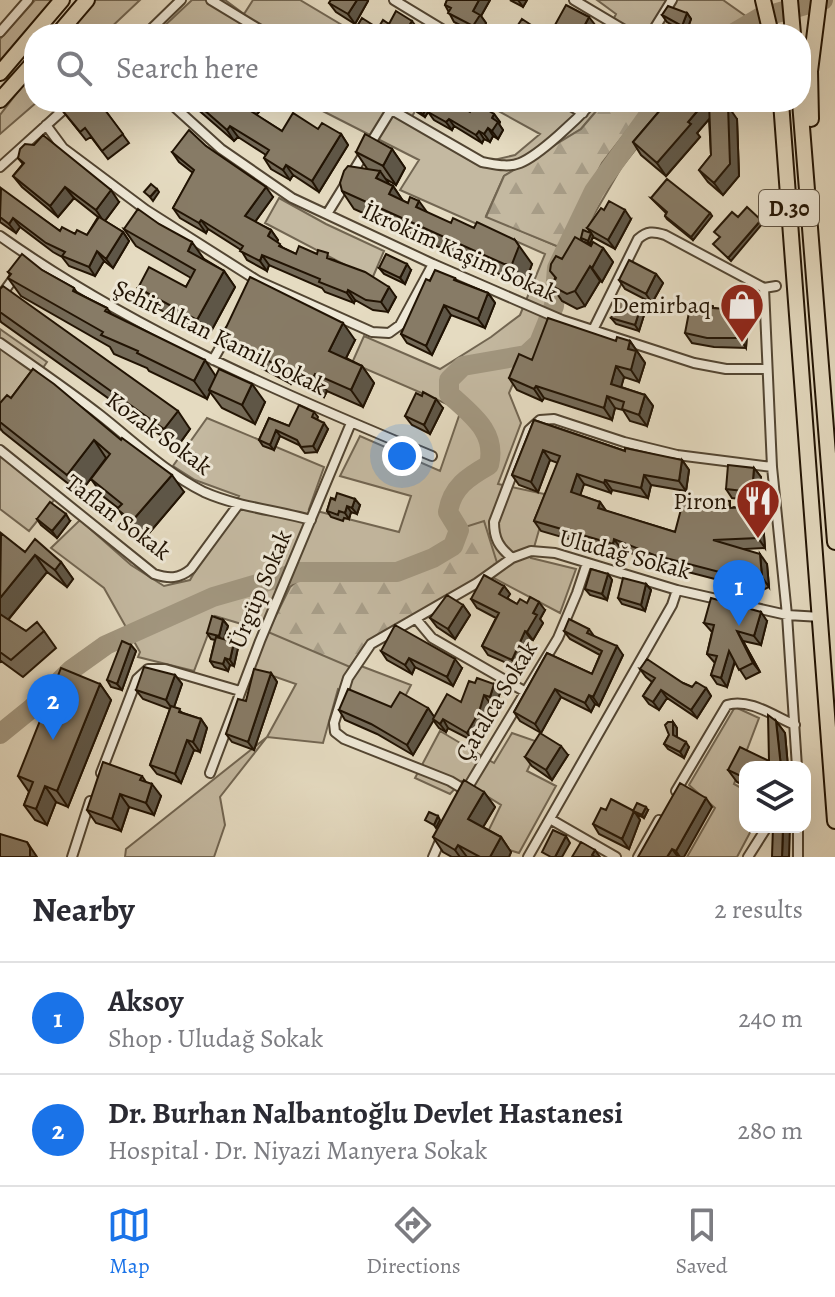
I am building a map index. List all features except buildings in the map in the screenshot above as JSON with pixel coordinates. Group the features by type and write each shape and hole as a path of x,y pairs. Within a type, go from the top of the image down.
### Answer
{"main road":[{"path":"42,24 62,0"},
{"path":"67,24 87,0"},
{"path":"790,0 792,24"},
{"path":"766,1 771,24"},
{"path":"811,63 818,7"},
{"path":"0,73 24,45"},
{"path":"0,100 24,73"},
{"name":"D.30","path":"782,112 835,821"},
{"name":"D.30","path":"801,112 835,542"},
{"path":"808,196 811,112"}],"street":[{"path":"0,32 28,0"},
{"path":"156,24 181,0"},
{"path":"211,0 251,24"},
{"path":"394,0 434,24"},
{"path":"574,0 614,24"},
{"path":"657,24 672,0"},
{"path":"0,167 61,112"},
{"name":"İkrokim Kaşim Sokak","path":"180,112 221,149 292,198 433,264 562,320 694,363 726,369 767,369"},
{"path":"327,214 390,112"},
{"path":"394,112 482,162 501,165 520,163 583,113"},
{"path":"46,125 63,148 146,210 258,281 372,332 389,333 400,325 433,264"},
{"path":"593,330 638,239 645,233 654,231 665,235 764,288 776,286"},
{"name":"Şehit Altan Kamil Sokak","path":"0,236 112,307 213,360 432,456"},
{"path":"0,297 30,257"},
{"path":"250,294 258,281"},
{"path":"764,288 772,467 787,615 797,761"},
{"path":"213,360 235,321"},
{"name":"Kozak Sokak","path":"0,343 84,402 175,475 203,491 238,505 275,510 311,520"},
{"path":"465,790 450,781 344,739 335,732 334,723 348,678 371,644 417,620 512,558 500,548 494,536 494,522 529,430 540,420 554,419 624,442 677,455 772,467"},
{"name":"Ürgüp Sokak","path":"210,773 240,691 351,423"},
{"name":"Taflan Sokak","path":"0,450 154,574 167,578 182,577 191,569 238,505"},
{"name":"Uludağ Sokak","path":"512,558 531,551 555,553 677,590 787,615 821,617"},
{"name":"Çatalca Sokak","path":"459,802 558,638 587,563"},
{"path":"528,857 672,605 677,590"},
{"path":"417,620 432,638 524,691"},
{"path":"100,776 137,679 148,669 165,669 240,691"},
{"path":"638,857 727,705 737,702 749,704 795,725"},
{"path":"72,857 94,790"},
{"path":"550,819 616,857"},
{"path":"433,857 447,825"},
{"path":"748,857 763,833"},
{"path":"798,833 798,857"}],"green space":[{"path":"35,0 54,0 33,24 24,24 24,34 0,62 0,39"},
{"path":"92,0 140,0 115,24 72,24"},
{"path":"192,0 225,0 244,14 253,0 300,0 340,24 166,24"},
{"path":"597,0 723,0 757,24 611,24 616,14"},
{"path":"24,84 25,112 0,134 0,115"},
{"path":"325,112 415,112 408,124 476,164 515,155 540,134 500,112 595,112 581,129 504,176 486,216 559,247 602,163 641,112 665,112 621,168 560,273 558,311 543,352 523,361 509,393 521,423 498,484 549,495 531,558 576,569 560,613 486,574 489,543 484,522 463,535 456,550 435,564 401,576 301,578 349,667 353,663 411,685 396,714 338,689 323,743 267,737 296,684 253,669 268,632 215,616 194,671 138,657 140,652 104,588 51,548 80,520 131,565 164,586 190,580 239,496 195,480 173,466 207,418 324,467 309,509 399,532 411,496 340,476 360,436 440,471 461,410 352,363 364,336 440,369 520,315 545,254 400,190 419,160"},
{"path":"595,112 641,112 602,163 559,247 486,217 504,176 581,129"},
{"path":"279,198 384,251 372,279 265,223"},
{"path":"0,329 47,362 0,430"},
{"path":"0,454 55,499 29,531 0,509"},
{"path":"484,521 498,566 366,643 350,667 268,632 290,587 301,578 371,578 419,570 439,561 455,547 465,527"},
{"path":"735,707 759,718 743,761 739,761 734,784 739,787 739,833 750,833 737,857 687,857 715,808 689,785"},
{"path":"440,731 494,763 512,733 541,743 527,771 556,786 519,853 483,842 501,805 462,781 450,794 415,778"},
{"path":"267,737 220,797 225,825 214,857 125,857 126,849"}],"waterway":[{"path":"749,24 759,18 823,0"},
{"path":"0,734 71,670 106,645 213,597 299,572 397,572 433,558 453,546 459,530 448,512 450,503 462,484 489,465 491,453 481,425 449,394 449,380 463,366 526,355 539,343 554,306 557,268 594,191 651,112"}],"place":[{"name":"Demirbaq","path":"742,344"},
{"name":"Piron","path":"758,540"},
{"name":"Aksoy","path":"739,626"},
{"name":"Dr. Burhan Nalbantoğlu Devlet Hastanesi","path":"53,740"}]}
